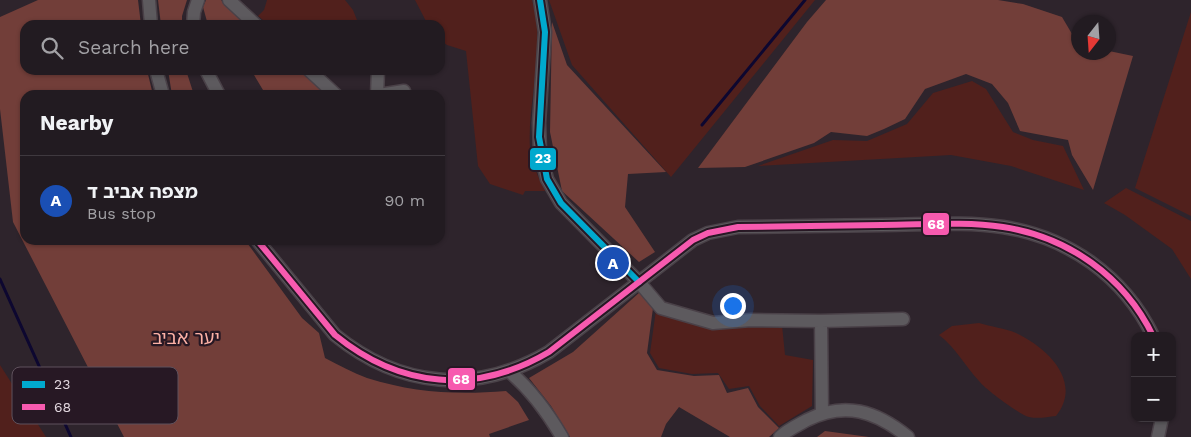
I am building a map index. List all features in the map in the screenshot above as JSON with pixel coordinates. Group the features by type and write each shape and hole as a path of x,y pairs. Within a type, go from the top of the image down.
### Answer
{"street":[{"path":"149,0 151,20"},
{"path":"193,20 198,0"},
{"path":"229,0 251,20"},
{"path":"540,0 545,32 539,137 541,158 547,179 561,204 639,282 661,308 713,323 751,320 903,319"},
{"path":"157,75 162,90"},
{"path":"209,75 216,90"},
{"path":"319,75 332,90"},
{"path":"378,75 378,90"},
{"path":"261,245 335,335 367,358 404,374 445,380 486,378 510,372 549,352 693,240 722,229 962,224 1020,230 1057,244 1114,279 1127,294 1151,332"},
{"path":"821,321 822,414"},
{"path":"510,372 523,383 537,400 562,437"},
{"path":"781,437 798,425 822,414 851,410 866,412 892,424 908,437"},
{"path":"1158,437 1161,422"}],"shaded area":[{"path":"267,0 345,0 353,10 357,20 263,20 258,16 264,10"},
{"path":"415,0 532,0 538,37 531,111 530,148 534,165 545,191 525,191 523,195 490,184 478,166 466,51 445,44 445,20 425,20"},
{"path":"549,0 815,0 671,177 572,65"},
{"path":"1191,12 1191,216 1135,188"},
{"path":"972,81 986,89 1013,132 1033,140 1063,146 1084,190 1011,166 951,155 758,166 833,140 867,141 907,124 933,93"},
{"path":"1126,188 1191,221 1191,279 1172,249 1125,215 1104,203"},
{"path":"656,310 782,325 785,355 813,360 812,406 779,426 760,406 749,386 729,389 718,373 692,374 659,368 650,353"},
{"path":"979,323 1016,333 1028,339 1050,357 1064,379 1066,391 1063,403 1056,416 1029,417 995,396 939,335 952,326"},
{"path":"0,365 12,384 12,424 38,424 46,437 0,437"}],"green space":[{"name":"יער אביב","path":"38,0 138,0 140,20 20,20 20,75 148,75 152,90 20,90 20,236 13,222 0,109 0,17"},
{"path":"158,0 187,0 182,20 160,20"},
{"path":"206,0 221,0 243,20 207,20 203,7"},
{"path":"826,0 998,0 1023,4 1062,17 1071,32 1071,60 1116,60 1116,52 1133,56 1093,190 1072,155 1068,140 1020,131 1008,103 992,84 966,74 925,89 905,119 867,136 831,132 814,143 745,167 698,168 807,22"},
{"path":"552,22 567,65 666,172 628,174 625,207 655,252 639,262 562,191 550,132"},
{"path":"169,75 188,75 192,90 171,90"},
{"path":"254,75 307,75 325,90 263,90"},
{"name":"יער אביב","path":"25,245 249,245 302,318 319,333 325,358 367,378 402,387 453,393 506,391 518,402 529,420 489,434 490,437 124,437 117,424 178,424 178,367 88,367"},
{"path":"640,292 653,308 647,353 657,370 694,376 719,375 727,393 748,388 758,407 779,428 769,437 730,437 679,407 666,424 661,437 570,437 551,406 529,378 573,352"},
{"path":"825,431 869,437 817,437"}],"waterway":[{"path":"702,125 805,0"},
{"path":"0,279 40,367"},
{"path":"65,424 71,437"}],"transit line":[{"name":"23","path":"540,0 545,32 539,137 547,179 561,203 639,282"},
{"name":"68","path":"261,245 335,335 360,353 386,366 412,375 439,379 466,379 494,375 522,366 549,352 693,240 708,233 738,227 958,224 988,225 1027,232 1071,250 1092,263 1126,295 1141,314 1151,332"}],"place":[{"name":"מצפה אביב ד","path":"613,263"}]}
